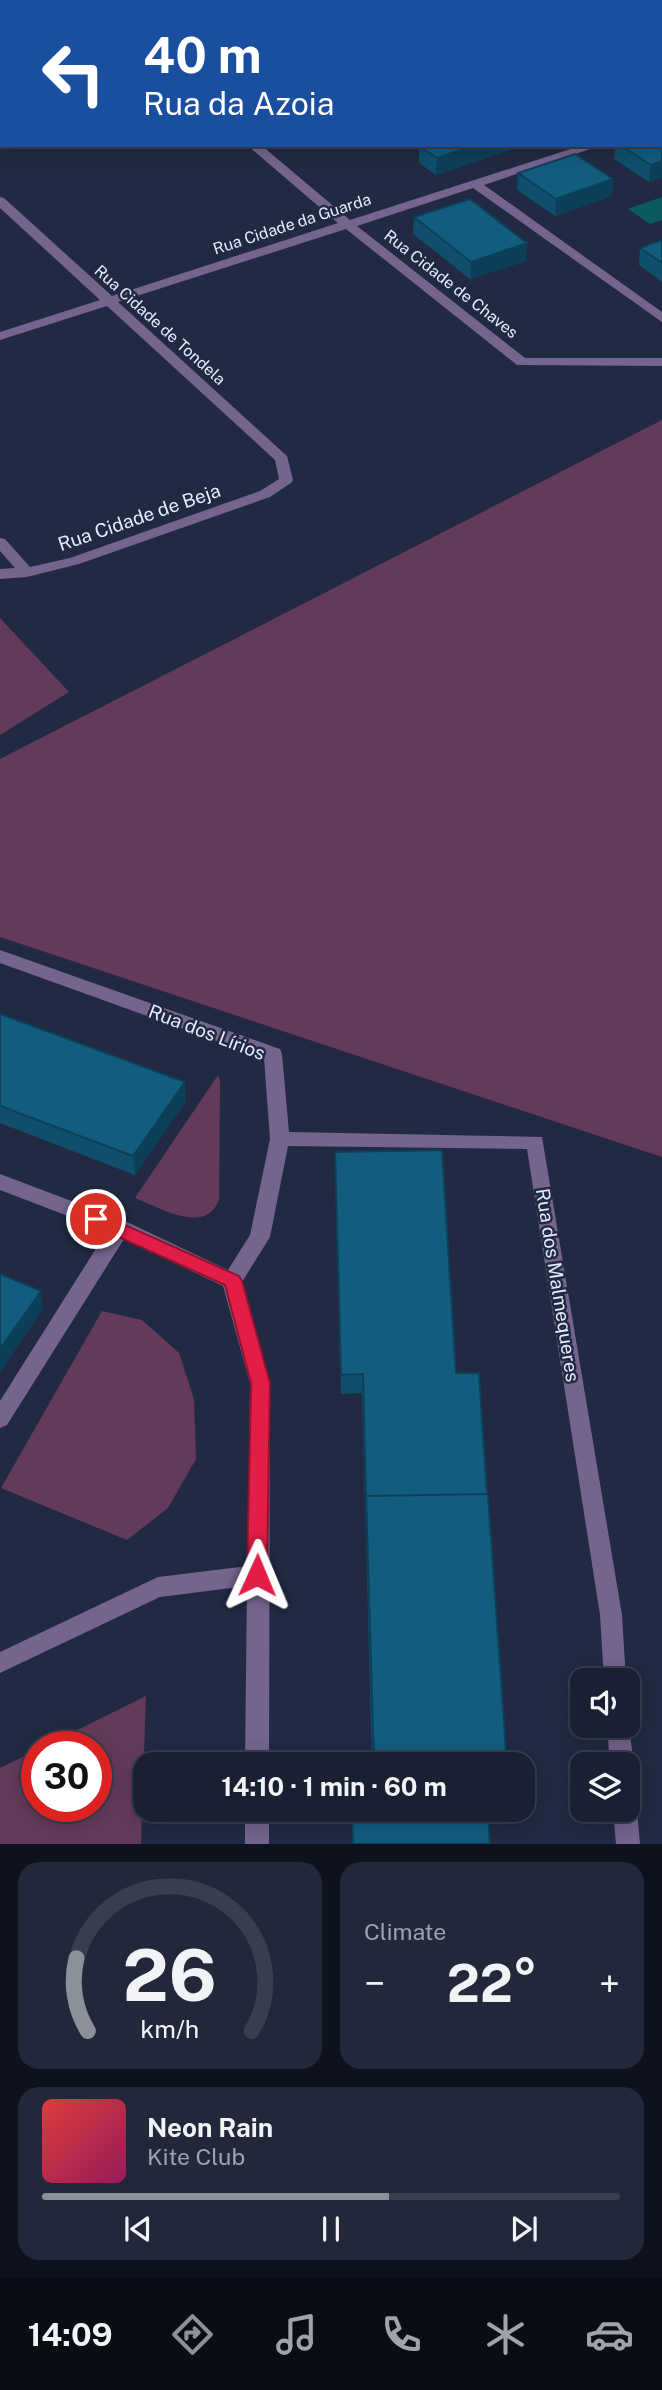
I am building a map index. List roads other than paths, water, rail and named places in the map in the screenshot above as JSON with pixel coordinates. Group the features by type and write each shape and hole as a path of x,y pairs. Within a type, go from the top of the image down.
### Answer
{"street":[{"name":"Rua Cidade de Chaves","path":"255,147 348,225 522,362 662,362"},
{"path":"562,147 571,153"},
{"name":"Rua Cidade da Guarda","path":"0,336 590,147"},
{"path":"475,184 662,318"},
{"name":"Rua Cidade de Tondela","path":"0,201 282,460 286,480"},
{"name":"Rua Cidade de Beja","path":"0,574 27,572 74,561 253,499 286,480"},
{"path":"0,542 27,572"},
{"name":"Rua dos Lírios","path":"0,956 273,1054 280,1139 260,1237 233,1281"},
{"name":"Rua dos Malmequeres","path":"280,1139 535,1142 611,1615 614,1668"},
{"path":"0,1182 120,1228 233,1281 260,1383 257,1752"},
{"path":"0,1419 120,1228"},
{"path":"0,1663 158,1587 257,1575"},
{"path":"257,1822 257,1844"},
{"path":"626,1822 628,1844"}]}
